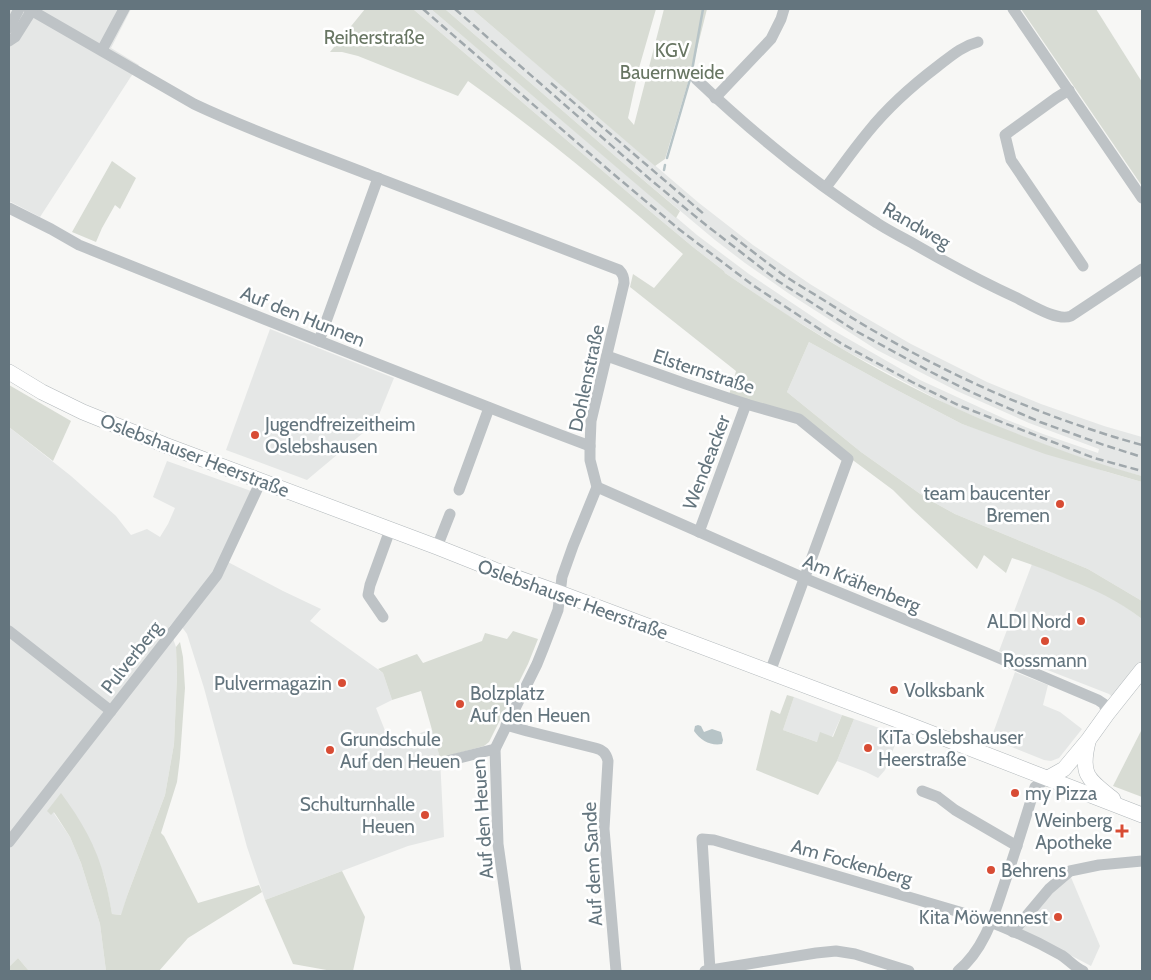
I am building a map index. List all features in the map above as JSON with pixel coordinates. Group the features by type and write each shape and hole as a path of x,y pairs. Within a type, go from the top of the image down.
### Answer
{"main road":[{"name":"Oslebshauser Heerstraße","path":"9,372 42,392 83,412 166,445 770,672 1142,815"},
{"path":"1048,778 1064,769 1142,670"},
{"path":"1089,739 1084,762 1086,771 1090,779 1113,799 1115,805"}],"street":[{"path":"9,28 19,9"},
{"path":"102,50 124,9"},
{"path":"715,98 771,39 784,9"},
{"path":"1014,9 1142,198"},
{"path":"9,41 15,37 30,10 200,107 310,153 378,178 319,341"},
{"path":"826,187 869,131 901,97 948,58 967,45 978,42"},
{"name":"Randweg","path":"696,80 767,142 826,187 878,223 937,257 1055,316 1066,318 1071,316 1142,269"},
{"path":"1068,90 1005,135 1011,160 1083,266"},
{"name":"Dohlenstraße","path":"378,178 619,270 623,274 624,283 591,421 590,460 597,487"},
{"name":"Auf den Hunnen","path":"9,208 79,245 489,408 590,446"},
{"name":"Elsternstraße","path":"607,356 746,404 799,419 848,459 804,578"},
{"name":"Wendeacker","path":"699,532 746,404"},
{"path":"458,490 489,408"},
{"name":"Pulverberg","path":"9,842 217,575 262,481"},
{"path":"560,593 562,577 597,487"},
{"name":"Am Krähenberg","path":"597,487 804,578 1098,700 1104,704 1107,714"},
{"path":"437,547 450,514"},
{"path":"383,618 368,595 390,530"},
{"path":"770,672 804,578"},
{"name":"Auf den Heuen","path":"516,971 498,844 495,749 537,664 558,610 560,593"},
{"path":"9,630 111,712"},
{"name":"Auf dem Sande","path":"506,725 602,750 606,755 608,761 604,829 616,971"},
{"path":"447,761 495,749"},
{"path":"958,971 978,950 985,938 1035,787 1048,778"},
{"path":"922,791 938,797 1016,846"},
{"name":"Am Fockenberg","path":"707,971 702,839 714,840 991,923 1063,956 1082,971"},
{"path":"1013,932 1049,889 1070,871 1099,864 1142,861"},
{"path":"707,971 836,951 855,954 909,971"}],"shaded area":[{"path":"9,9 131,9 111,48 139,65 40,217 9,201"},
{"path":"413,9 431,9 697,235 749,274 831,329 920,380 1005,419 1098,453 1099,449 1029,423 957,391 877,350 788,293 715,240 445,9 472,9 699,203 753,245 810,284 911,344 987,382 1041,404 1142,437 1142,476 1107,467 1056,449 948,405 846,351 787,315 725,273 693,247"},
{"path":"270,329 394,378 376,422 307,480 226,450"},
{"path":"809,342 962,424 1142,482 1142,601 1088,569 955,514 926,498 861,452 787,392"},
{"path":"9,427 71,476 116,516 131,535 147,529 160,537 168,524 175,508 153,497 167,461 257,493 226,561 321,609 310,621 383,673 392,700 376,708 390,743 432,729 440,758 444,837 408,846 265,900 247,847 204,688 187,634 176,619 169,627 176,647 177,676 174,744 165,795 127,896 122,915 112,914 105,879 93,846 53,812 70,837 81,863 100,924 106,971 29,971 18,958 9,967"},
{"path":"1032,564 1101,592 1142,619 1142,668 1116,700 1109,694 999,651"},
{"path":"1015,672 1048,685 1043,705 1060,712 1082,729 1059,758 1051,761 1044,760 997,741 992,736"},
{"path":"794,697 842,715 832,737 817,742 783,730"},
{"name":"KiTa Oslebshauser Heerstraße","path":"854,719 899,735 885,770 878,778 837,761"},
{"path":"695,726 701,726 704,732 712,729 721,732 722,744 706,742 700,738 694,731"},
{"name":"Kita Möwennest","path":"1070,875 1100,946 1091,966 1019,928"}],"green space":[{"name":"Reiherstraße","path":"365,9 413,9 725,273 830,342 914,388 983,420 1072,454 1142,476 1142,482 1045,454 962,424 809,342 787,392 861,452 926,498 955,514 1088,569 1142,601 1142,619 1124,606 1097,591 1012,558 1006,573 984,555 977,569 893,490 854,461 804,419 729,395 736,371 630,287 633,274 654,288 683,254 578,165 468,81 458,96 358,56 342,52 330,52"},
{"path":"431,9 445,9 680,211 676,218"},
{"name":"KGV Bauernweide","path":"472,9 656,9 639,68 628,118 634,125 664,9 707,9 692,69 665,159 655,166"},
{"path":"1021,9 1096,9 1142,82 1142,186"},
{"path":"112,161 136,178 120,209 115,205 96,242 72,232"},
{"path":"9,385 71,421 53,461 9,427"},
{"path":"513,631 538,639 528,664 489,742 484,746 440,758 421,691 392,700 383,673 378,669 417,654 423,663 482,641 485,633 507,639"},
{"path":"180,642 185,688 180,758 177,782 161,833 198,903 259,885 262,892 188,938 159,971 106,971 100,924 81,863 70,837 54,812 51,815 47,811 61,793 82,824 98,856 112,914 121,915 165,795 174,744 177,676 176,647"},
{"path":"787,695 794,697 783,730 817,742 820,732 833,737 842,715 854,719 837,761 818,795 756,770 771,710 780,714"},
{"path":"1142,729 1142,797 1113,786"},
{"path":"342,871 365,917 353,971 332,971 293,964 265,900"},
{"path":"18,958 29,971 9,971 9,967"}],"waterway":[{"path":"667,158 691,76 703,9"},
{"path":"664,170 665,165"}],"railway":[{"path":"423,9 680,230 754,286 842,344 958,405 1094,458 1142,471"},
{"path":"455,9 652,181 778,281 854,330 971,392 1040,422 1142,457"},
{"path":"551,83 705,215"},
{"path":"731,235 794,282 869,328 944,369 1022,404 1061,419 1142,445"}],"place":[{"name":"Jugendfreizeitheim Oslebshausen","path":"255,435"},
{"name":"team baucenter Bremen","path":"1060,504"},
{"name":"ALDI Nord","path":"1081,621"},
{"name":"Rossmann","path":"1045,641"},
{"name":"Pulvermagazin","path":"342,683"},
{"name":"Volksbank","path":"894,690"},
{"name":"Bolzplatz Auf den Heuen","path":"460,704"},
{"name":"KiTa Oslebshauser Heerstraße","path":"868,748"},
{"name":"Grundschule Auf den Heuen","path":"330,750"},
{"name":"my Pizza","path":"1015,793"},
{"name":"Schulturnhalle Heuen","path":"425,815"},
{"name":"Weinberg Apotheke","path":"1122,831"},
{"name":"Behrens","path":"991,870"},
{"name":"Kita Möwennest","path":"1058,917"}]}
